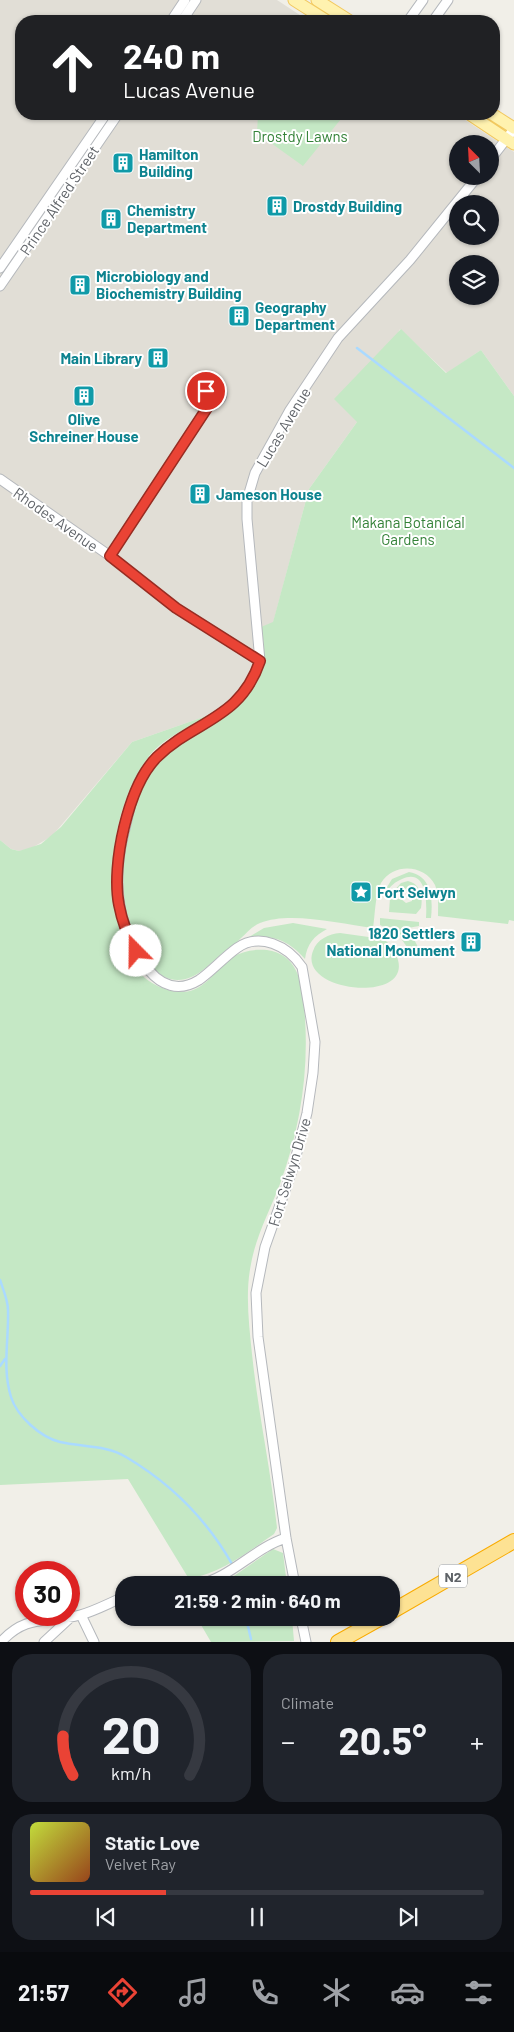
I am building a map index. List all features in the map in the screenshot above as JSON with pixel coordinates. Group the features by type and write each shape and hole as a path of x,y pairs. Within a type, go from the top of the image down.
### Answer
{"highway":[{"name":"N2","path":"400,1607 514,1540"},
{"path":"338,1642 367,1626"}],"main road":[{"path":"294,0 318,15"},
{"path":"318,0 341,15"},
{"path":"500,119 514,128"},
{"path":"478,120 510,141"}],"street":[{"path":"175,15 185,0"},
{"path":"186,15 196,0"},
{"path":"413,15 424,0"},
{"path":"437,15 448,0"},
{"name":"Prince Alfred Street","path":"0,268 102,120"},
{"name":"Prince Alfred Street","path":"0,286 114,120"},
{"path":"499,151 510,141 514,128"},
{"name":"Lucas Avenue","path":"216,719 246,691 253,680 260,661 247,519 247,500 255,473 290,410 338,338 410,260 471,185"},
{"path":"110,556 211,402"},
{"name":"Rhodes Avenue","path":"0,479 110,556 176,608 260,661"},
{"name":"Fort Selwyn Drive","path":"216,719 175,743 158,757 145,772 129,812 122,842 118,890 119,905 130,941 141,962 152,975 165,983 177,985 198,980 238,947 260,942 279,945 296,958 302,967 315,1042 313,1073 307,1113 296,1159 266,1247 256,1294 258,1337 286,1538 293,1576"},
{"path":"222,1576 270,1544 286,1538"},
{"path":"94,1642 81,1615 115,1601"},
{"path":"1,1642 20,1626"},
{"path":"44,1642 61,1626"},
{"path":"303,1626 306,1642"}],"shaded area":[{"path":"0,0 277,0 300,15 15,15 15,120 465,120 488,135 449,135 449,185 499,185 499,142 514,152 514,396 481,350 447,373 400,329 357,422 309,489 273,623 253,630 256,655 253,665 241,687 222,707 212,714 132,742 52,836 30,849 19,851 11,849 0,840"}],"green space":[{"name":"Drostdy Lawns","path":"258,120 340,120 303,166 257,133"},
{"name":"Makana Botanical Gardens","path":"401,329 446,373 481,350 514,396 514,921 509,920 508,924 438,916 437,892 430,878 417,870 401,869 387,876 381,883 376,899 373,928 300,918 286,918 260,923 194,976 178,980 170,979 155,971 143,957 134,941 129,924 123,880 124,855 134,806 143,784 155,764 171,749 216,722 237,706 246,697 259,678 264,657 261,627 273,622 309,489 357,422 334,399"},
{"path":"212,714 160,745 147,759 135,778 126,798 115,843 113,889 115,911 129,958 140,974 149,981 172,991 184,992 202,986 226,962 244,952 267,950 277,952 285,957 296,970 301,987 306,1029 305,1074 293,1141 280,1184 256,1243 248,1286 249,1320 255,1376 277,1528 274,1534 234,1561 202,1576 187,1576 128,1479 0,1485 0,840 11,849 19,851 41,844 61,827 132,742"},
{"path":"409,872 417,874 427,883 432,903 431,918 426,918 424,888 416,878 410,877 397,881 387,892 384,892 392,879"},
{"path":"408,881 416,885 420,892 421,908 416,914 389,912 390,898 401,899 406,903 412,901 412,894 409,891 404,891 401,895 391,894 401,883"},
{"path":"380,918 419,922 419,926 408,928 418,947 409,950 398,934 380,925"},
{"path":"293,923 327,929 312,941 307,949 305,959 292,947 280,940 265,937 249,937 264,928"},
{"path":"340,933 386,941 393,948 398,960 397,974 388,983 372,987 354,987 336,983 321,976 313,965 313,951 317,943 324,938"},
{"path":"273,1549 283,1553 286,1576 234,1576"},
{"path":"202,1626 293,1626 294,1641 211,1642"}],"waterway":[{"path":"357,348 514,468"},
{"path":"0,1280 8,1306 6,1364 8,1386 18,1411 30,1425 45,1436 68,1444 111,1450 126,1457 158,1478 199,1518 211,1532 232,1564"},
{"path":"0,1366 5,1359"},
{"path":"248,1626 251,1639"}],"place":[{"name":"Hamilton Building","path":"123,163"},
{"name":"Drostdy Building","path":"277,206"},
{"name":"Chemistry Department","path":"111,219"},
{"name":"Microbiology and Biochemistry Building","path":"80,285"},
{"name":"Geography Department","path":"239,316"},
{"name":"Main Library","path":"158,358"},
{"name":"Olive Schreiner House","path":"84,396"},
{"name":"Jameson House","path":"200,494"},
{"name":"Fort Selwyn","path":"361,892"},
{"name":"1820 Settlers National Monument","path":"471,942"}],"route":[{"path":"136,951 130,941 119,905 118,868 129,812 138,785 145,772 158,757 175,743 216,719 239,700 253,680 260,661 176,608 110,556 211,402 206,395 206,391"}]}
